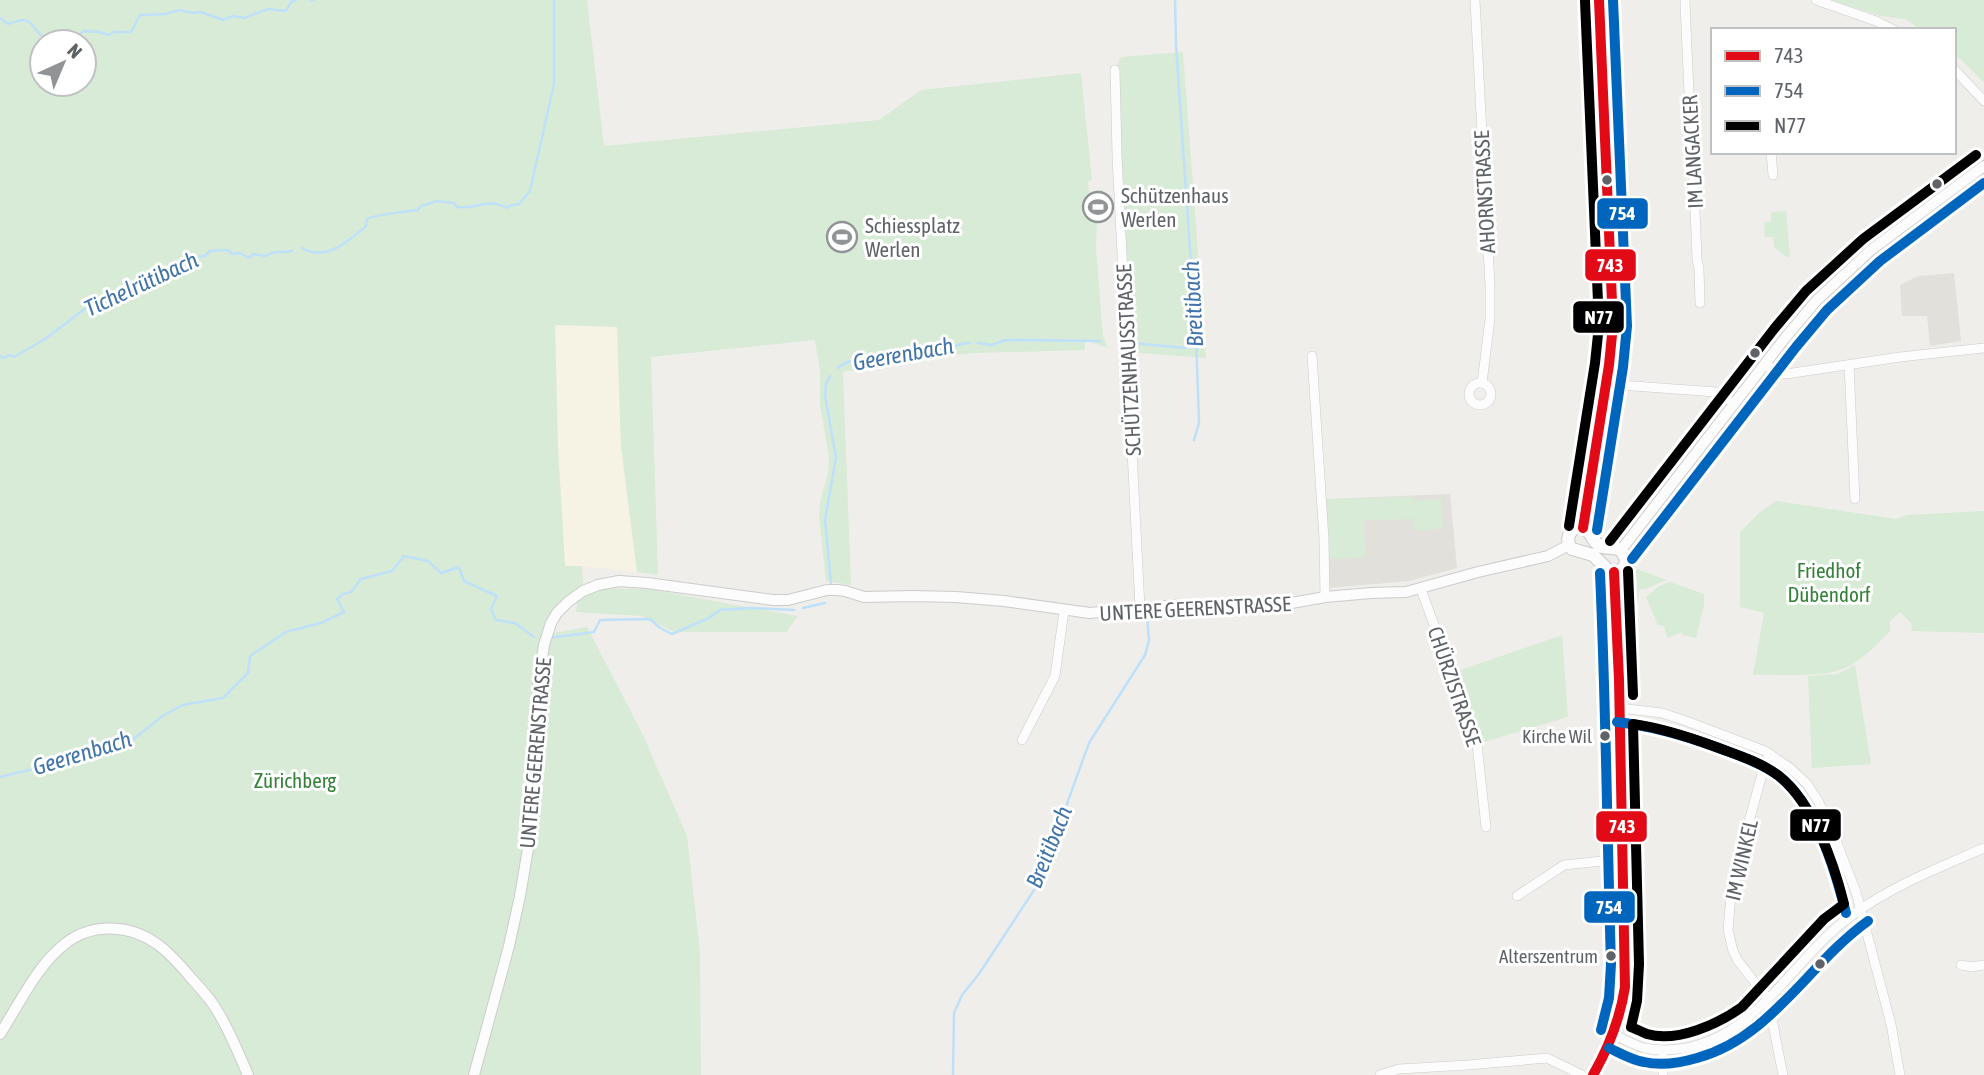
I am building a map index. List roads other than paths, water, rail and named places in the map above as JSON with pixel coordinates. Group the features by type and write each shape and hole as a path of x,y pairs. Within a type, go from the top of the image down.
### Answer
{"main road":[{"path":"1583,528 1612,348 1613,312 1599,0"},
{"path":"1576,528 1583,528 1588,530 1602,547 1621,550 1626,559 1621,570 1614,572 1606,569 1593,555 1575,551 1569,545 1571,532 1576,528"},
{"path":"1593,1075 1615,1035 1625,987 1614,572"}],"street":[{"name":"AHORNSTRASSE","path":"1475,0 1490,286 1490,319 1482,383"},
{"name":"IM LANGACKER","path":"1685,0 1700,303"},
{"path":"1816,0 1890,28"},
{"name":"SCHÜTZENHAUSSTRASSE","path":"1115,71 1140,608"},
{"path":"1956,71 1984,101"},
{"path":"1771,154 1773,175"},
{"path":"1621,550 1817,300 1854,264 1984,166"},
{"path":"1765,364 1786,374 1984,348"},
{"path":"1312,356 1324,539 1325,597"},
{"path":"1849,365 1855,499"},
{"path":"1606,384 1716,392 1735,404"},
{"name":"UNTERE GEERENSTRASSE","path":"474,1075 509,946 532,824 538,685 544,645 557,613 576,595 606,583 631,581 773,600 788,600 836,590 864,597 956,597 1090,613 1182,606 1251,608 1325,597 1421,589 1548,556 1569,545"},
{"name":"CHÜRZISTRASSE","path":"1421,589 1477,744 1486,827"},
{"path":"1021,740 1055,676 1064,611"},
{"path":"1619,708 1660,713 1686,721 1770,754 1800,776 1829,822 1851,880 1887,1005 1900,1075"},
{"name":"IM WINKEL","path":"1768,999 1738,961 1728,930 1732,883 1770,754"},
{"path":"1615,1035 1644,1048 1663,1050 1697,1045 1718,1037 1745,1021 1834,929 1860,910 1910,880 1984,848"},
{"path":"1517,896 1564,865 1622,859"},
{"path":"0,1034 37,976 62,946 87,932 123,930 139,934 160,946 206,994 219,1014 248,1075"},
{"path":"1961,965 1984,965"},
{"path":"1768,999 1783,1075"},
{"path":"1663,1050 1663,1075"},
{"path":"1380,1075 1399,1069 1547,1058 1582,1075"}],"waterway":[{"path":"0,18 8,24 28,21 41,36 54,41 75,41 83,31 109,35 114,32 131,32 140,15 165,14 179,10 201,12 223,20 233,16 244,18 268,9 286,11 291,2 296,0"},
{"name":"Tichelrütibach","path":"302,248 320,253 337,248 366,226 367,219 418,210 421,206 437,201 454,203 457,207 493,204 507,208 519,204 530,191 554,84 554,0"},
{"name":"Breitibach","path":"1175,0 1196,337 1199,423 1194,440"},
{"name":"Tichelrütibach","path":"0,356 14,357 45,339 86,308 101,305 114,294 131,290 140,281 163,276 210,251 228,250 232,254 240,253 249,258 253,254 266,256 292,251"},
{"name":"Geerenbach","path":"1132,343 1185,348 1195,338"},
{"name":"Geerenbach","path":"978,343 992,345 1005,340 1100,341"},
{"name":"Geerenbach","path":"838,368 849,361 885,354 891,357 908,350 918,352 934,345 955,346 970,343"},
{"name":"Geerenbach","path":"830,376 825,395 836,458 825,520 831,583"},
{"name":"Geerenbach","path":"0,777 95,754 109,740 131,741 164,715 183,705 223,698 248,673 250,656 286,632 321,623 344,612 337,599 351,592 361,579 392,571 404,556 428,561 441,573 459,567 464,581 497,596 491,609 496,620 515,623 534,637"},
{"name":"Geerenbach","path":"803,608 825,603"},
{"name":"Geerenbach","path":"549,638 594,632 600,620 650,619 672,634 709,618 720,610 794,610"},
{"name":"Breitibach","path":"953,1075 954,1013 962,995 979,974 1038,884 1089,743 1145,655 1149,640 1147,617"}],"place":[{"name":"Schützenhaus Werlen","path":"1098,207"},
{"name":"Schiessplatz Werlen","path":"842,237"},
{"name":"Kirche Wil","path":"1605,736"},
{"name":"Alterszentrum","path":"1611,956"}],"park label":[{"name":"Friedhof Dübendorf","path":"1829,582"},
{"name":"Zürichberg","path":"295,780"}]}
